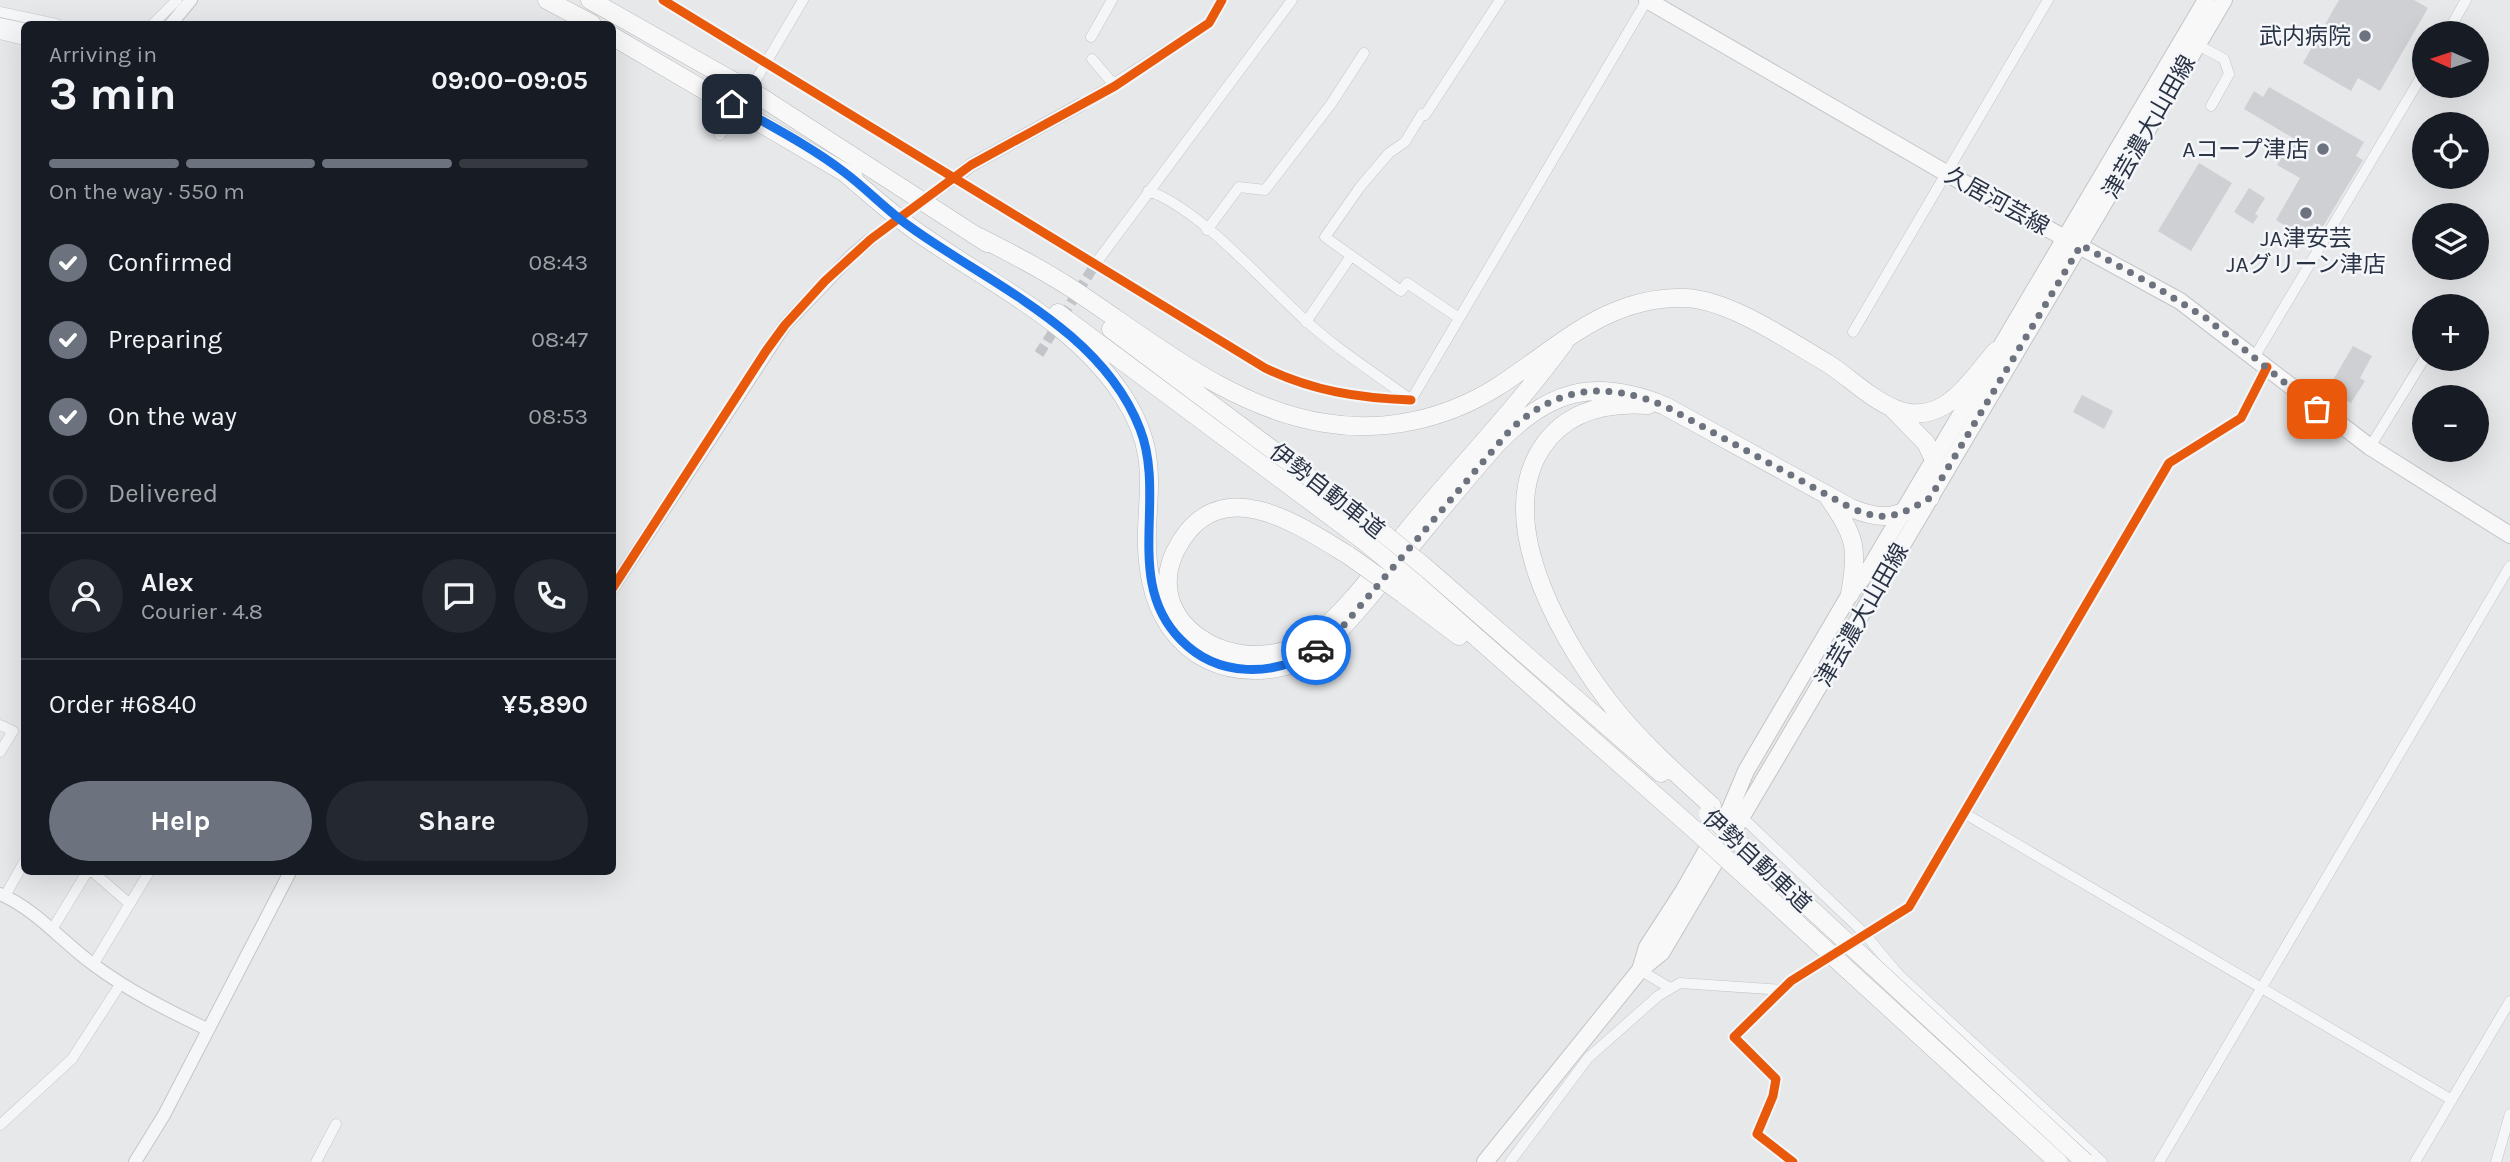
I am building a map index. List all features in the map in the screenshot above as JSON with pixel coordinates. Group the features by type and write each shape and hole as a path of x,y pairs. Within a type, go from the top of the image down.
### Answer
{"highway":[{"path":"547,0 586,21"},
{"name":"伊勢自動車道","path":"590,0 761,97 979,237 1108,326 1377,528 1415,582 1697,832 2058,1162"},
{"name":"伊勢自動車道","path":"616,38 844,172 1086,333 1364,541 1709,810 1876,971 2085,1162"},
{"path":"844,172 908,226 1041,314 1090,356 1119,390 1135,417 1150,464 1149,564 1156,603 1167,624 1181,641 1217,664 1249,669 1283,667 1329,640 1496,445 1532,412 1554,400 1590,390 1626,391 1665,406 1867,515 1885,518 1901,514 1930,498 1934,460 1926,443 1891,407"},
{"path":"979,237 1030,262 1214,380 1284,413 1325,423 1382,426 1441,414 1471,402 1499,386 1571,333 1598,317 1635,303 1672,298 1705,300 1721,305 1830,365 1866,395 1891,407 1924,412 1945,405 1996,351"},
{"path":"1415,582 1348,555 1279,515 1255,509 1227,509 1204,518 1181,540 1169,573 1171,596 1179,615 1193,633 1226,652 1269,656 1307,640 1329,622 1367,580 1546,368 1571,333"},
{"path":"1665,406 1628,404 1597,407 1581,413 1559,428 1545,443 1531,470 1525,519 1540,580 1581,660 1617,712 1709,810"},
{"path":"1825,494 1844,519 1855,544 1850,594"}],"main road":[{"name":"久居河芸線","path":"1647,0 1946,173 2180,300 2317,409 2371,447 2510,534"},
{"name":"津芸濃大山田線","path":"2191,41 2206,0"},
{"name":"津芸濃大山田線","path":"1485,1162 1640,970 1662,952 1930,498 2073,243 2191,41 2224,0"},
{"name":"津芸濃大山田線","path":"1640,970 1647,947 1684,890 1730,809 1746,771 1850,594 1868,571 1996,351 2073,243"}],"street":[{"path":"156,21 177,0"},
{"path":"174,21 191,0"},
{"path":"663,0 768,61 1204,332 1285,378 1349,396 1411,400"},
{"path":"757,78 803,0"},
{"path":"1091,37 1112,0"},
{"path":"955,178 971,165 1115,86 1209,23 1222,0"},
{"path":"1096,263 1292,0"},
{"path":"1459,318 1407,283 1401,291 1325,237 1360,187 1389,153 1405,142 1422,114 1425,115 1500,0"},
{"path":"1411,400 1647,0"},
{"path":"1853,332 2048,0"},
{"path":"2454,21 2466,0"},
{"path":"0,12 42,21"},
{"path":"0,24 21,28"},
{"path":"0,34 21,39"},
{"path":"2191,41 2224,59 2229,74 2211,106"},
{"path":"1208,230 1239,187 1265,190 1331,104 1364,53"},
{"path":"1092,59 1115,86"},
{"path":"1793,1162 1757,1134 1773,1096 1776,1079 1734,1037 1782,990 1814,964 1909,907 2169,463 2241,418 2261,362 2412,93"},
{"path":"720,135 730,120"},
{"path":"1148,191 1161,195 1208,230 1306,322 1411,400"},
{"path":"616,583 785,325 852,255 871,239"},
{"path":"1306,322 1352,256"},
{"path":"2371,447 2417,371"},
{"path":"2159,1162 2510,566"},
{"path":"0,725 13,731 0,752"},
{"path":"1964,813 2452,1100"},
{"path":"1743,818 1864,933 1899,975 2102,1162"},
{"path":"21,866 2,895 53,928 93,965 207,1029"},
{"path":"53,928 85,875"},
{"path":"96,875 130,904"},
{"path":"93,965 147,875"},
{"path":"135,1162 164,1115 288,875"},
{"path":"1640,970 1670,988"},
{"path":"0,1125 72,1059 121,983"},
{"path":"1510,1162 1588,1058 1670,988 1680,983 1782,990"},
{"path":"2416,1162 2510,1001"},
{"path":"2496,1162 2510,1114"},
{"path":"316,1162 336,1124"},
{"path":"1507,1134 1521,1145"}],"building":[{"name":"武内病院","path":"2339,0 2414,0 2428,8 2420,21 2412,21 2412,36 2380,91 2358,78 2351,91 2303,63"},
{"name":"Aコープ津店","path":"2269,87 2364,142 2356,156 2363,160 2322,228 2314,223 2305,238 2276,220 2300,178 2277,165 2293,138 2244,109 2254,91 2263,97"},
{"path":"2199,163 2232,183 2191,251 2158,231"},
{"path":"2249,188 2265,198 2255,214 2258,216 2253,224 2234,212"},
{"path":"2353,346 2372,356 2360,378 2365,381 2351,403 2327,390"},
{"path":"2082,395 2113,411 2104,429 2073,412"}],"tunnel":[{"path":"871,239 955,178"},
{"path":"1039,354 1096,263"}],"cycle path":[{"path":"663,0 1265,368 1336,392 1411,400"},
{"path":"616,583 766,351 785,325 825,281 871,239 971,165 1115,86 1209,23 1222,0"},
{"path":"1793,1162 1757,1134 1773,1096 1776,1079 1734,1037 1791,981 1909,907 2169,463 2241,418 2267,367"}],"way so far":[{"path":"1316,650 1344,625 1455,491 1511,429 1532,412 1554,400 1577,393 1611,390 1639,395 1665,406 1851,508 1867,515 1885,518 1901,514 1930,498 2081,245 2180,300 2206,318 2317,409"}],"place":[{"name":"武内病院","path":"2365,36"},
{"name":"Aコープ津店","path":"2323,149"},
{"name":"JA津安芸 JAグリーン津店","path":"2306,213"}],"route":[{"path":"732,104 844,172 908,226 1041,314 1073,340 1103,370 1130,407 1146,447 1151,478 1149,575 1156,603 1167,624 1181,641 1217,664 1256,670 1283,667 1316,650"}]}
